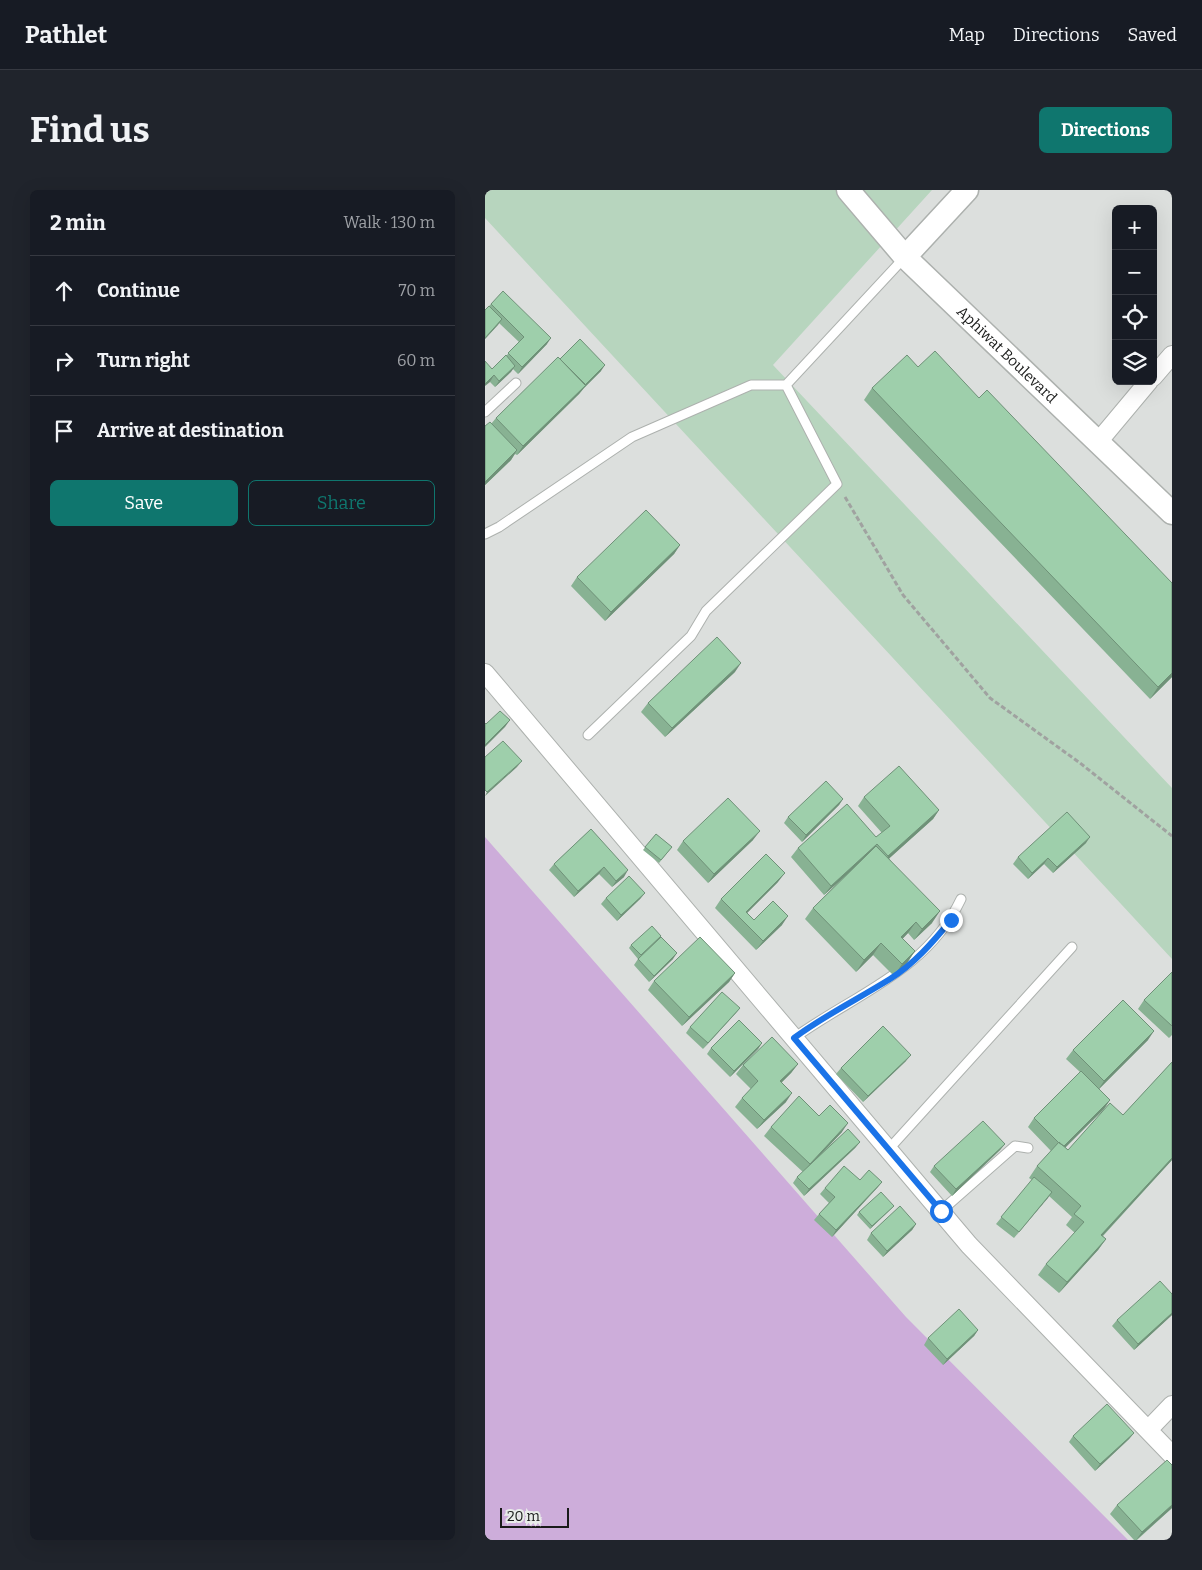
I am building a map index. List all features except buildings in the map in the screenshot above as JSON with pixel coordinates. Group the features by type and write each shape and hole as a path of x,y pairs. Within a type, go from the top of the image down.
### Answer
{"street":[{"name":"Aphiwat Boulevard","path":"848,190 905,257 1172,513"},
{"path":"905,257 967,190"},
{"path":"1157,372 1172,355"},
{"path":"1097,442 1146,385"},
{"path":"485,673 969,1245 1172,1455"},
{"path":"1147,1430 1172,1405"}],"lane":[{"path":"485,534 499,528 632,437 751,385 786,385 905,257"},
{"path":"485,412 516,383"},
{"path":"589,735 691,636 706,611 837,484 786,385"},
{"path":"794,1038 824,1016 890,980 904,969 928,948 951,920 961,899"},
{"path":"888,1150 1072,947"},
{"path":"941,1211 1015,1146 1027,1148"}],"path":[{"path":"837,484 903,595 990,698 1080,763 1172,836"}],"green space":[{"path":"485,190 932,190 773,365 1172,788 1172,959 485,218"}],"shaded area":[{"path":"485,837 906,1317 1128,1540 485,1540"}],"route":[{"path":"941,1211 794,1038 824,1016 890,980 928,948 951,920"}]}
